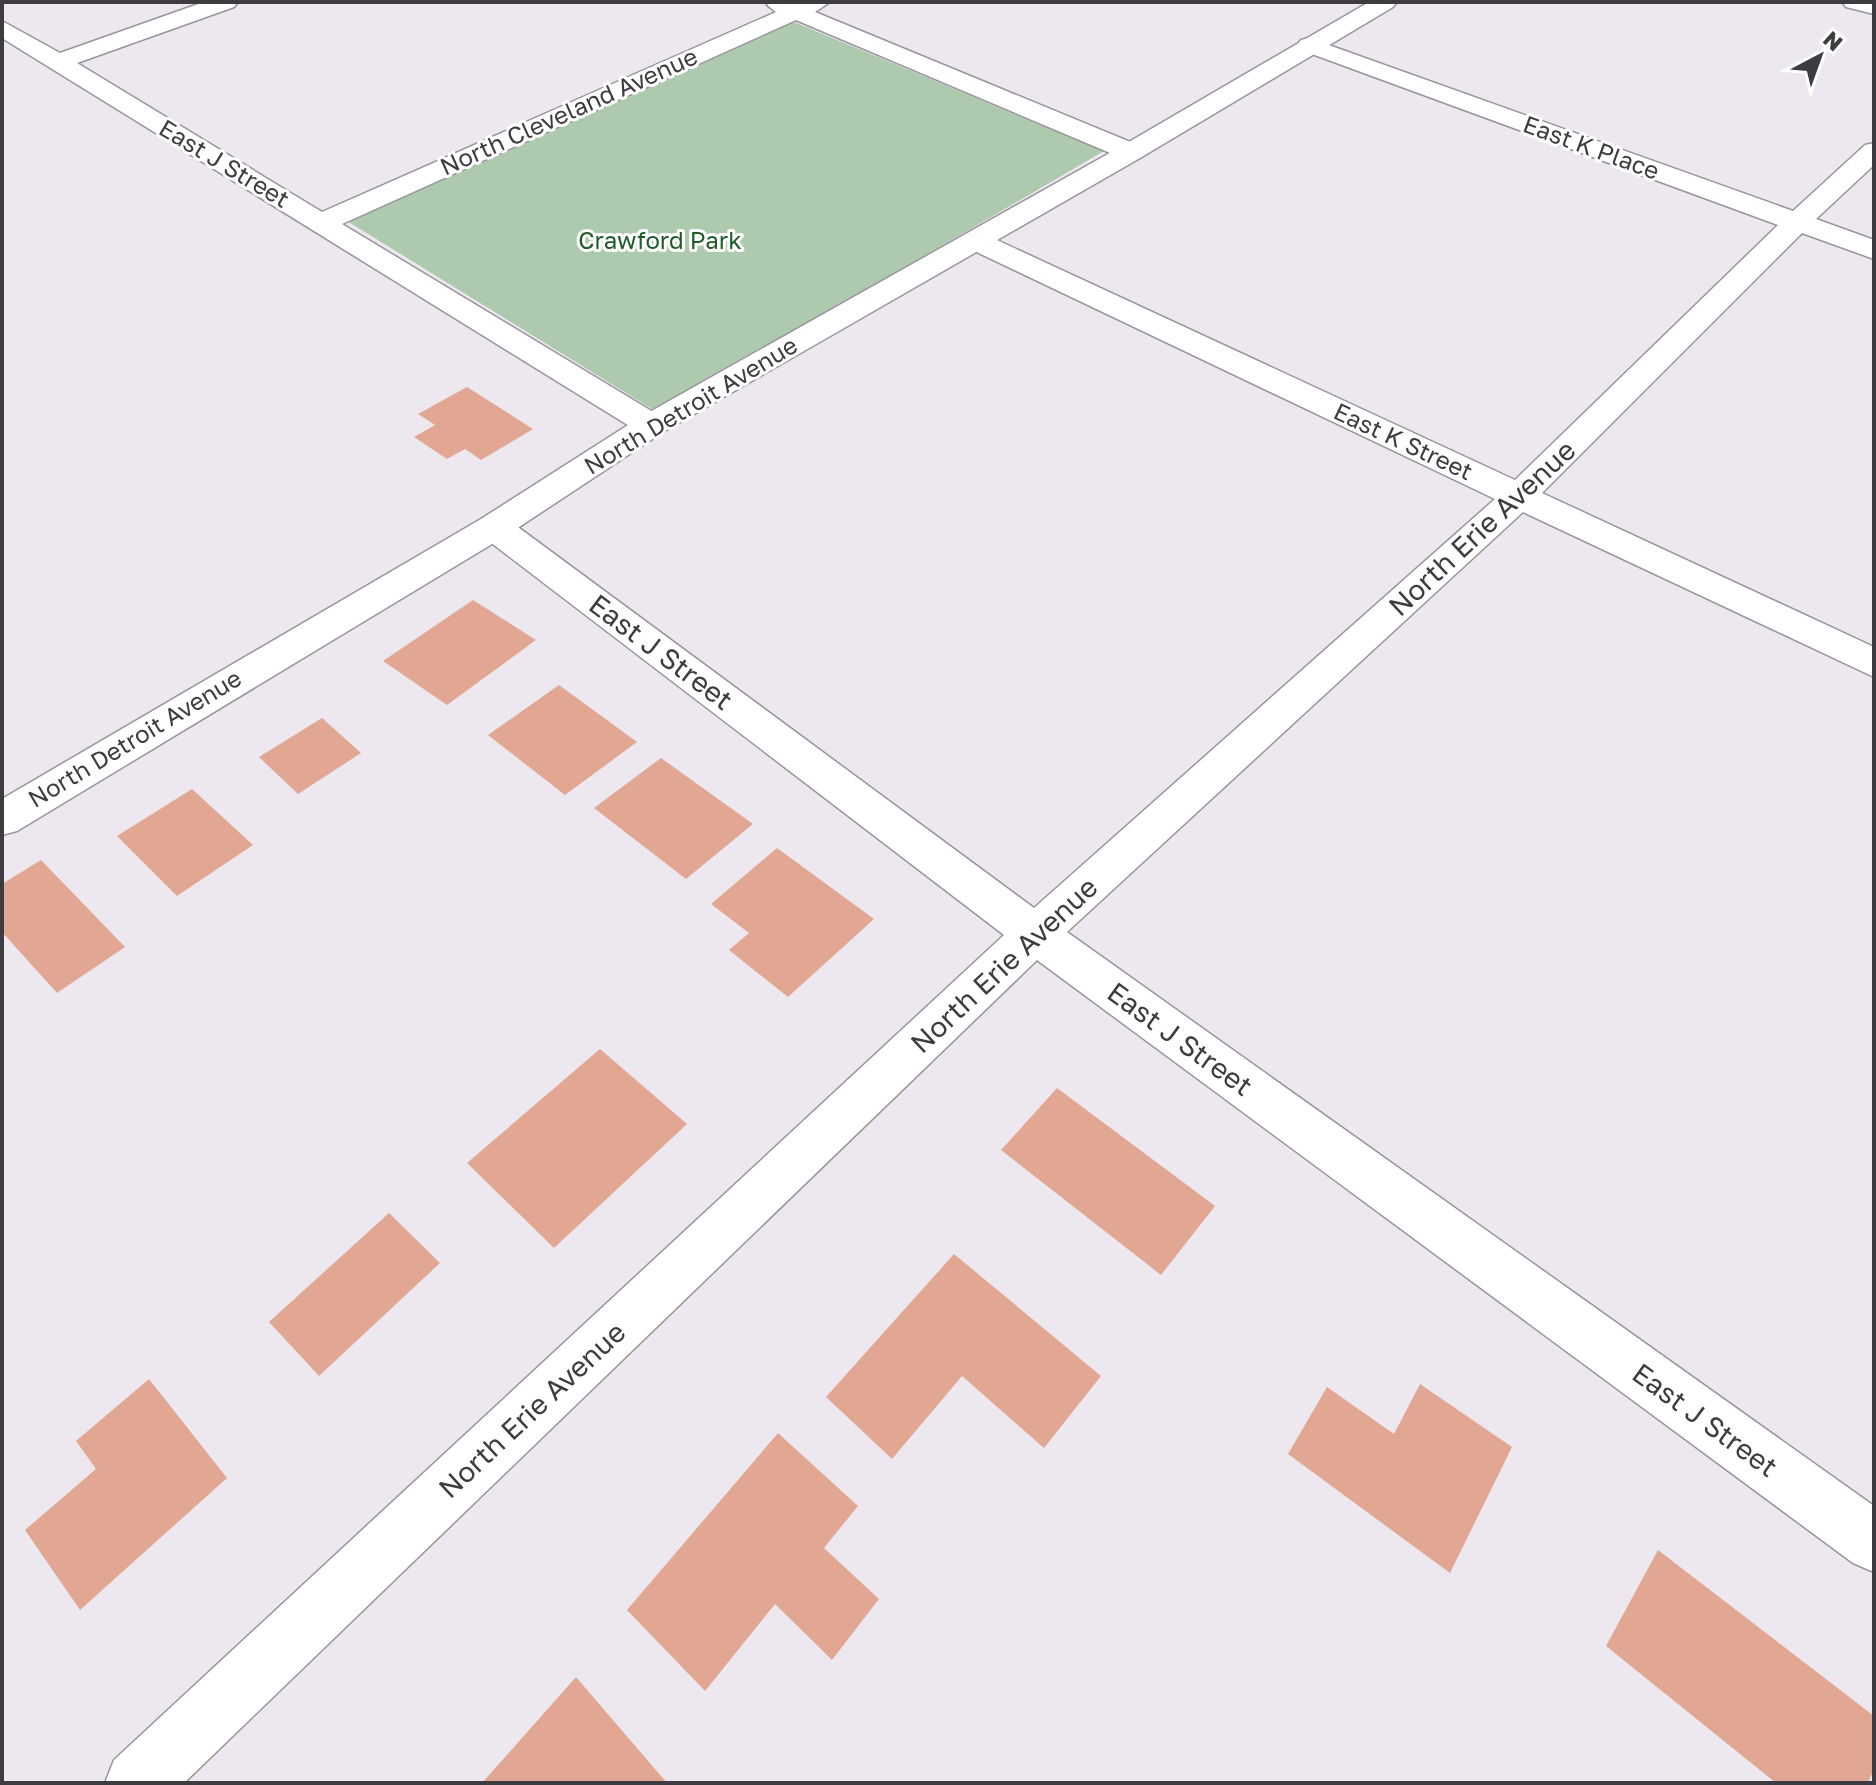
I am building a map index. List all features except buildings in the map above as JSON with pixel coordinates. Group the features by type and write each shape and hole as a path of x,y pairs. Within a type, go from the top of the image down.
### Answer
{"street":[{"path":"57,62 226,2"},
{"name":"North Detroit Avenue","path":"2,819 494,527 651,425 1131,152 1385,2"},
{"path":"1854,2 1874,7"},
{"path":"794,5 1131,152"},
{"name":"North Cleveland Avenue","path":"320,223 794,5"},
{"name":"East J Street","path":"2,28 651,425"},
{"name":"East K Place","path":"1309,45 1874,250"},
{"name":"North Erie Avenue","path":"137,1783 1035,934 1518,497 1796,223 1874,151"},
{"name":"East K Street","path":"976,241 1874,663"},
{"name":"East J Street","path":"494,527 1035,934 1874,1542"}],"green space":[{"name":"Crawford Park","path":"794,22 1104,151 657,412 347,221"}]}
